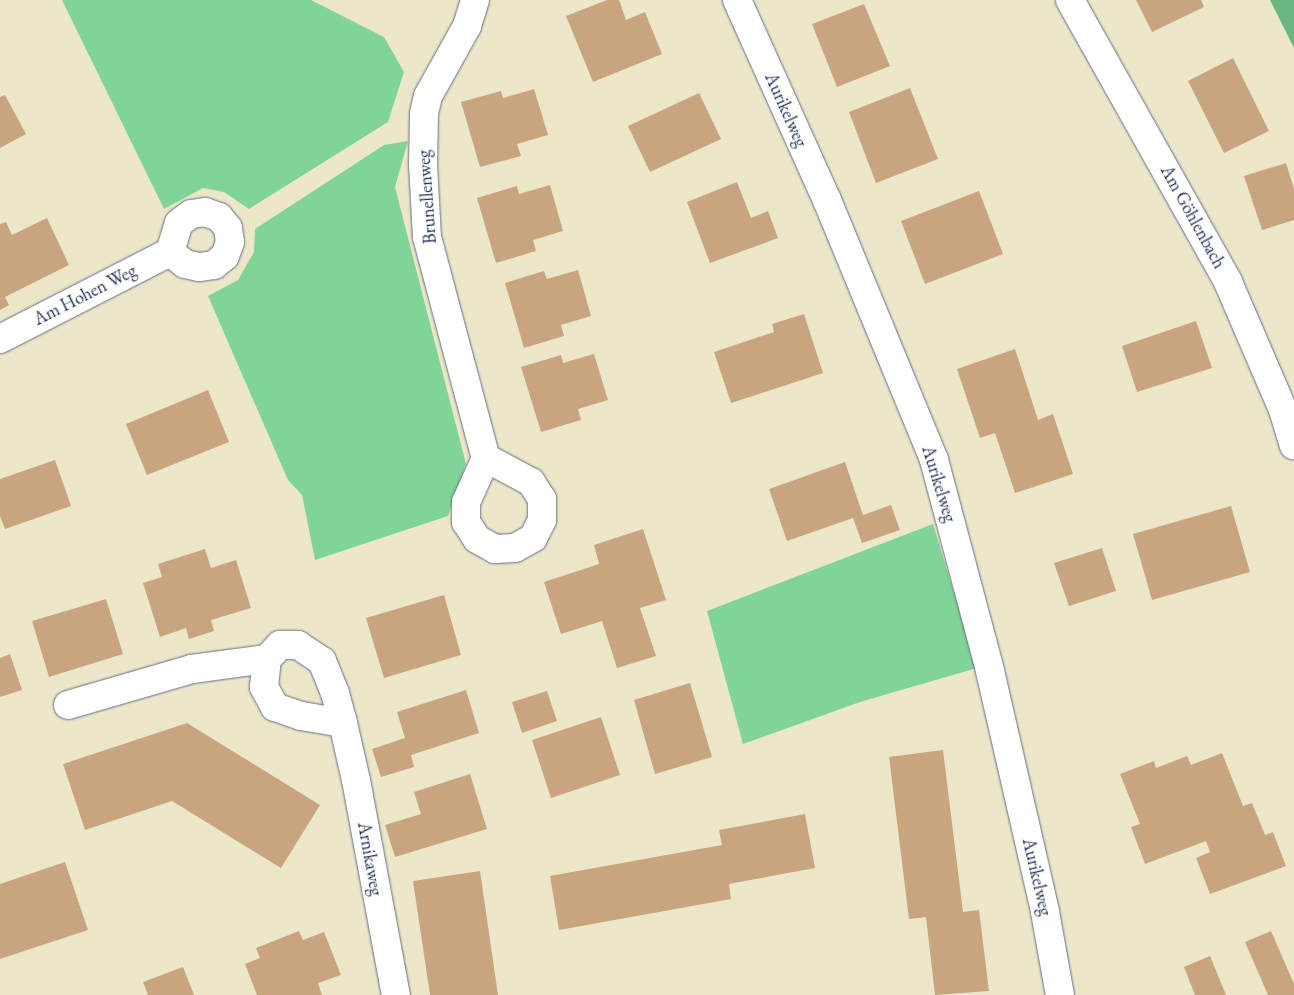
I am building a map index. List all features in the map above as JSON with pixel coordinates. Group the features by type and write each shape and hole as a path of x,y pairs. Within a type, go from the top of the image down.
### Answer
{"street":[{"name":"Brunellenweg","path":"475,0 467,26 428,96 424,114 422,164 428,237 486,458"},
{"name":"Aurikelweg","path":"737,0 827,200 934,460 990,671 1045,912 1060,995"},
{"name":"Am Göhlenbach","path":"1070,0 1228,282 1283,410 1294,445"},
{"name":"Am Hohen Weg","path":"0,339 170,252"},
{"name":"Arnikaweg","path":"68,705 192,670 267,659 280,645 298,645 322,661 343,723 396,995"},
{"path":"267,659 264,686 275,706 300,716 343,723"}],"green space":[{"path":"62,0 311,0 384,37 404,72 388,122 249,209 224,192 203,188 164,209"},
{"path":"1270,0 1294,0 1294,48"},
{"path":"408,141 395,187 466,464 448,516 315,560 302,495 288,480 208,296 238,280 254,252 255,229 384,145"},
{"path":"933,524 977,668 860,702 743,744 707,611"}],"building":[{"path":"607,0 619,0 626,20 645,12 662,54 593,82 566,16"},
{"path":"1136,0 1201,0 1204,7 1152,32"},
{"path":"864,4 890,66 837,87 812,24"},
{"path":"1233,58 1269,131 1224,153 1188,81"},
{"path":"910,88 938,159 876,183 849,112"},
{"path":"534,89 548,135 517,144 521,156 480,167 461,102 501,91 503,98"},
{"path":"699,93 721,139 650,172 628,126"},
{"path":"5,95 26,134 0,148 0,97"},
{"path":"1286,163 1294,189 1294,220 1262,230 1244,176"},
{"path":"737,182 751,218 768,211 778,238 710,263 687,202"},
{"path":"550,185 563,231 533,240 536,251 496,263 477,198 517,186 519,194"},
{"path":"979,191 1003,254 925,284 901,221"},
{"path":"47,218 69,265 5,297 9,305 0,310 0,224 6,222 12,235"},
{"path":"578,270 591,316 561,325 564,336 524,348 505,283 544,271 547,279"},
{"path":"804,314 823,373 731,403 714,352 774,332 772,324"},
{"path":"1196,321 1212,368 1137,392 1122,346"},
{"path":"1015,349 1038,420 1053,414 1073,474 1015,493 995,433 980,438 957,369"},
{"path":"594,354 608,400 578,409 581,420 541,432 521,367 561,355 563,363"},
{"path":"208,390 229,442 147,475 126,424"},
{"path":"55,460 71,506 5,529 0,516 0,479"},
{"path":"845,462 863,515 891,505 900,530 862,543 853,518 787,541 769,489"},
{"path":"1231,506 1250,572 1152,600 1133,534"},
{"path":"643,529 666,600 640,608 656,656 617,668 602,621 561,634 544,582 599,564 594,545"},
{"path":"1102,548 1116,591 1069,606 1054,563"},
{"path":"205,549 211,568 236,560 251,608 211,620 214,631 189,639 186,628 160,637 143,583 162,577 158,564"},
{"path":"444,595 461,655 384,678 366,618"},
{"path":"106,599 123,654 49,677 32,621"},
{"path":"10,654 22,690 0,697 0,658"},
{"path":"690,683 712,757 655,774 634,700"},
{"path":"466,690 479,733 411,755 414,767 381,777 372,749 405,738 397,712"},
{"path":"547,691 557,721 522,733 512,702"},
{"path":"601,717 620,775 551,798 532,740"},
{"path":"187,723 320,805 281,868 172,801 85,830 63,764"},
{"path":"943,750 963,912 979,910 989,991 935,995 926,917 909,919 889,757"},
{"path":"1222,753 1243,806 1252,803 1265,835 1273,832 1286,866 1210,894 1196,858 1210,852 1206,841 1145,864 1131,827 1140,824 1120,774 1154,761 1156,768 1187,756 1191,765"},
{"path":"470,774 487,829 395,857 385,825 421,814 414,792"},
{"path":"805,814 815,868 729,884 731,899 559,930 550,876 722,845 719,830"},
{"path":"65,862 88,930 0,959 0,884"},
{"path":"480,871 498,995 430,995 413,881"},
{"path":"299,931 303,940 324,932 341,975 318,983 322,995 257,995 245,964 260,958 256,948"},
{"path":"1271,931 1294,984 1294,995 1268,995 1245,942"},
{"path":"1210,956 1226,995 1195,995 1184,967"},
{"path":"183,967 194,995 148,995 143,982"}]}
